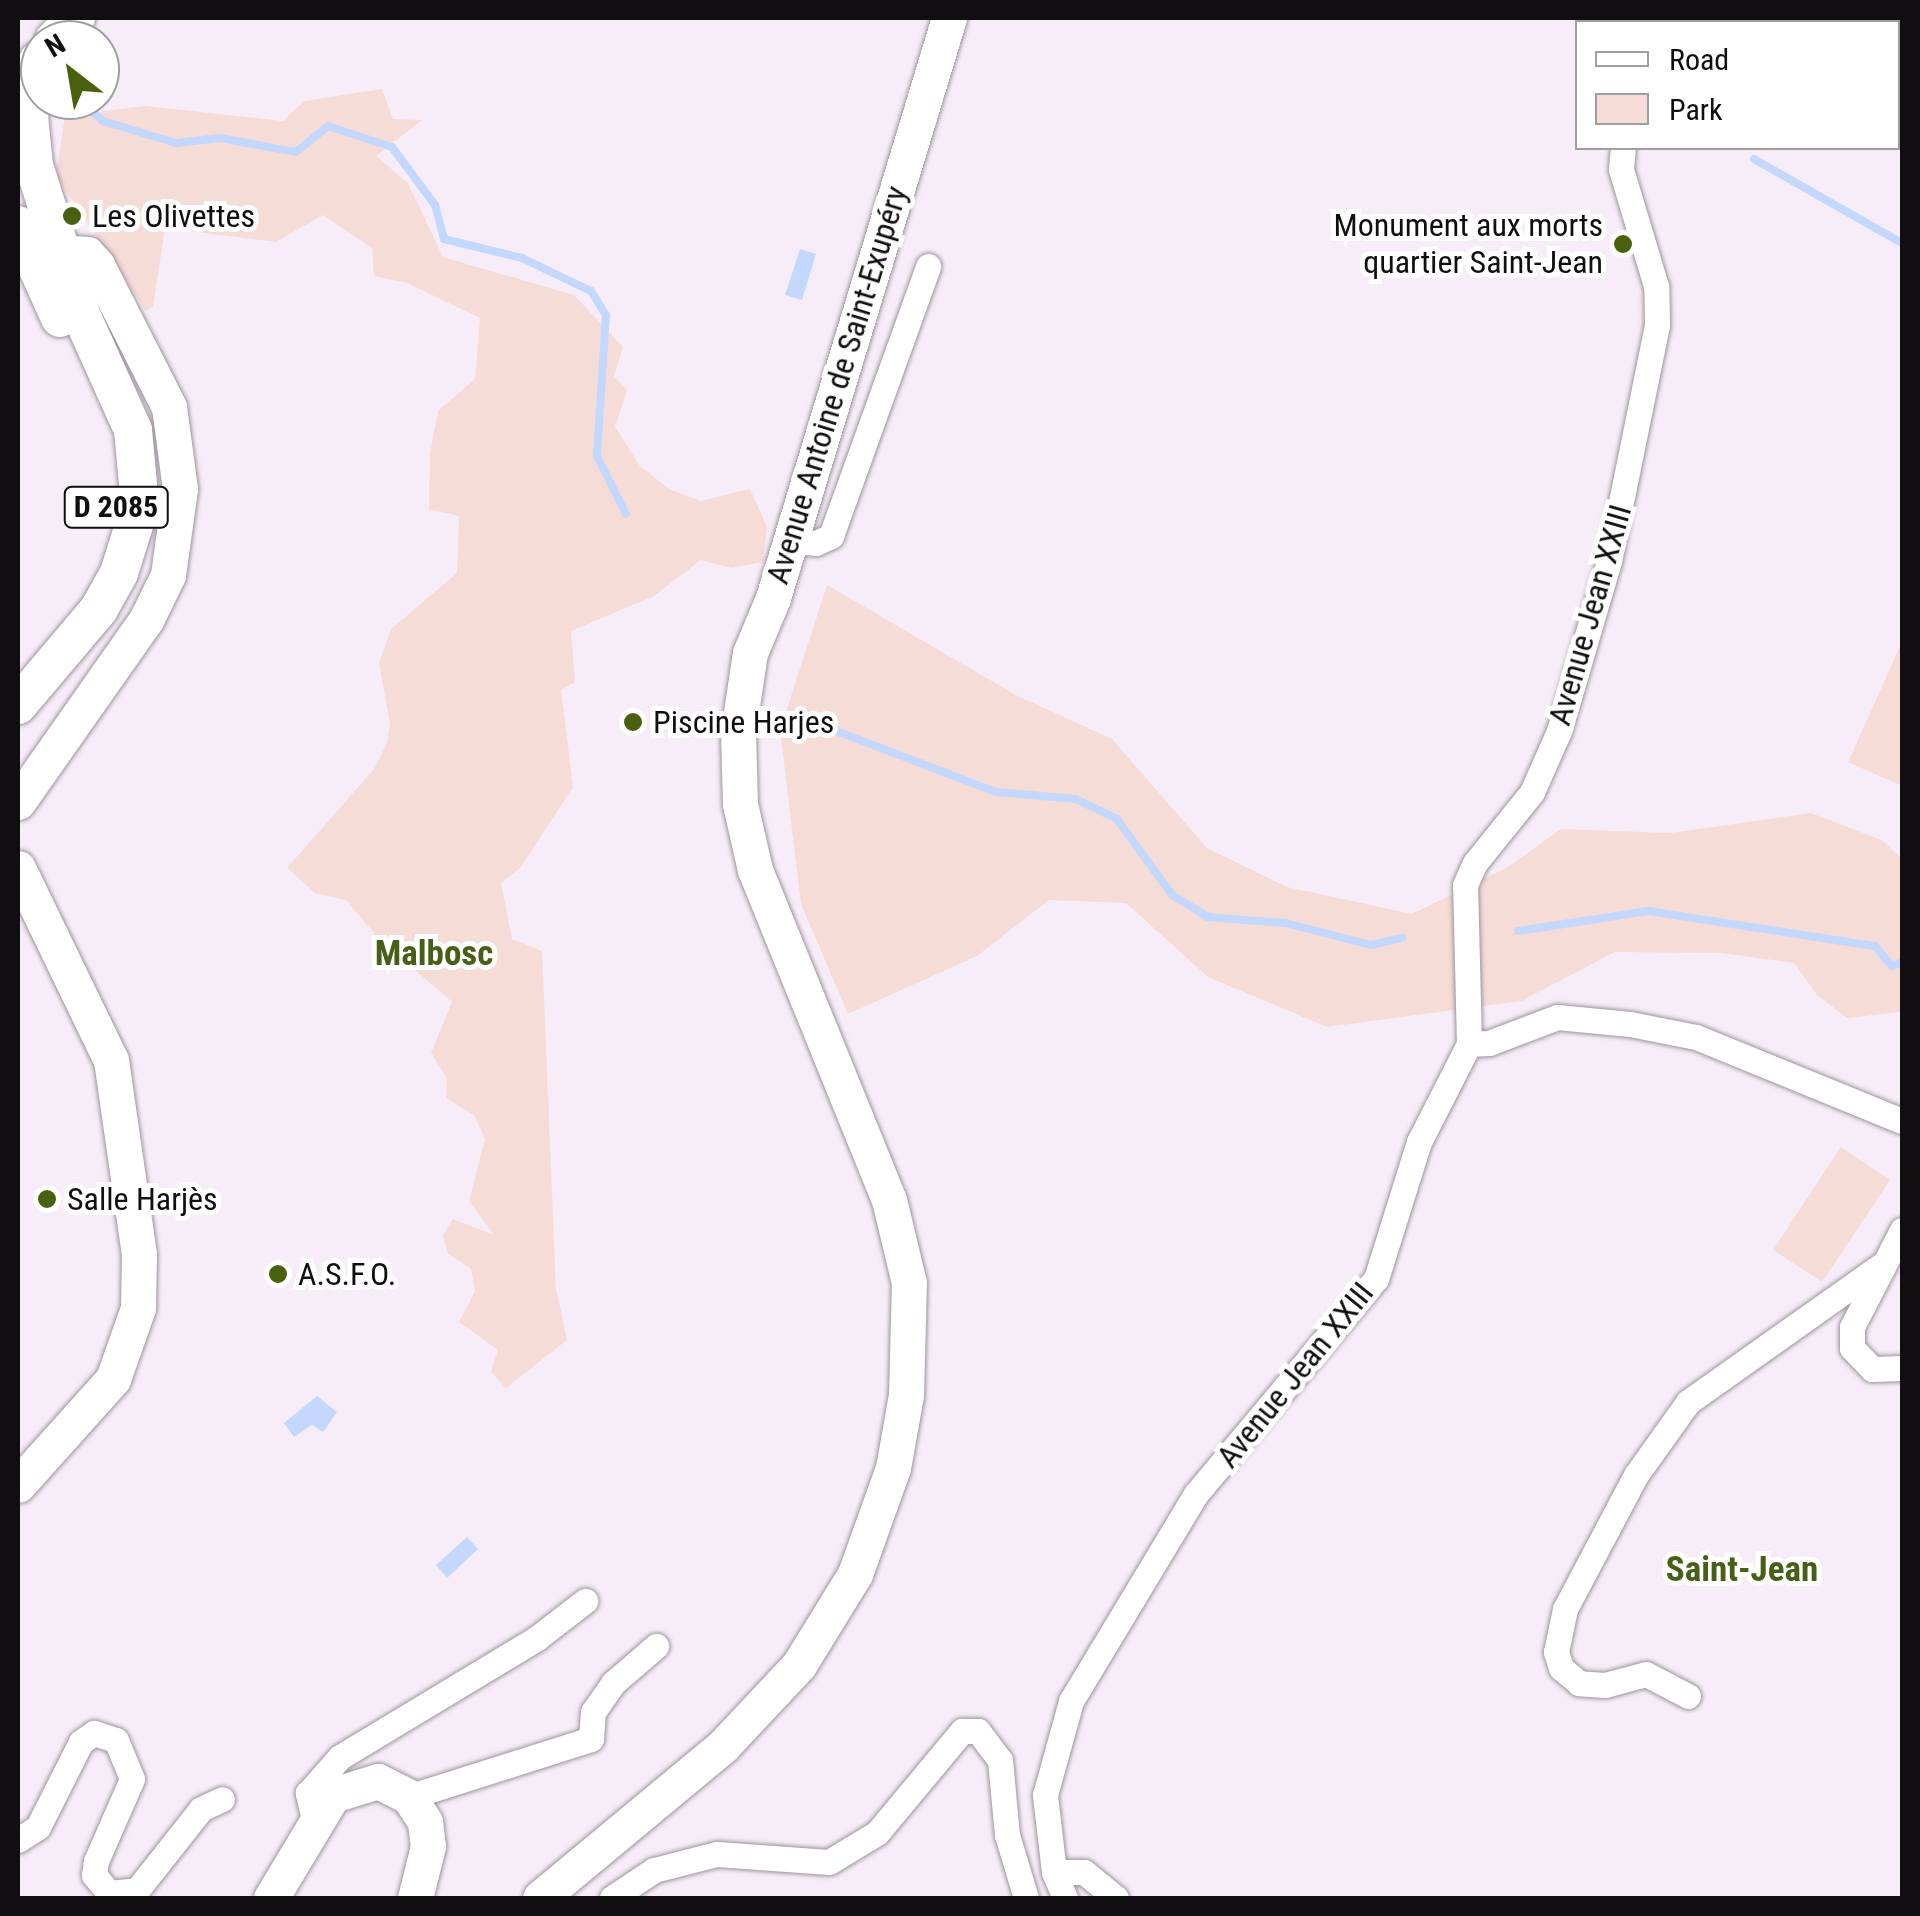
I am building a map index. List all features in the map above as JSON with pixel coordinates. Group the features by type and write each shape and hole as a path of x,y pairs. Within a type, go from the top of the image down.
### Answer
{"main road":[{"name":"Avenue Antoine de Saint-Exupéry","path":"540,1898 723,1746 799,1664 855,1574 893,1468 906,1395 910,1283 890,1200 770,894 758,736 773,598 949,18"},
{"name":"D 2085","path":"18,672 89,586 120,486 118,448 50,296 35,243 32,120"},
{"path":"18,164 39,236 35,243 87,254 97,264 168,407 180,490 168,575 146,620 18,802"},
{"name":"D 2085","path":"18,705 98,609 119,574 140,506 133,430 35,243"},
{"path":"18,868 111,1060 139,1254 138,1308 113,1379 18,1485"},
{"path":"271,1898 314,1820 333,1795 360,1782 378,1781 414,1802 428,1846 415,1898"}],"street":[{"name":"Avenue Jean XXIII","path":"1065,1898 1054,1872 1045,1795 1071,1701 1196,1494 1376,1279 1419,1142 1469,1044 1465,886 1474,863 1532,792 1559,731 1610,561 1657,325 1656,286 1620,169 1622,150"},
{"path":"789,541 816,543 832,536 928,266"},
{"path":"1469,1044 1489,1043 1556,1017 1630,1024 1710,1043 1902,1121"},
{"path":"1710,1043 1750,1045 1902,1106"},
{"path":"1902,1230 1852,1327 1852,1348 1872,1369 1902,1368"},
{"path":"1688,1696 1646,1674 1605,1686 1579,1684 1562,1668 1556,1652 1565,1609 1636,1475 1688,1402 1884,1262"},
{"path":"314,1820 308,1793 340,1757 537,1638 586,1600"},
{"path":"414,1802 424,1792 591,1738 593,1712 614,1682 656,1646"},
{"path":"612,1898 654,1870 717,1854 829,1862 877,1833 962,1731 978,1731 1000,1760 1008,1835 1026,1898"},
{"path":"18,1840 38,1827 81,1742 94,1734 116,1740 132,1779 96,1861 94,1875 108,1894 138,1890 201,1809 222,1798"},
{"path":"1054,1872 1084,1872 1116,1898"}],"green space":[{"path":"382,89 393,119 422,120 376,156 408,183 443,257 574,295 623,347 614,376 627,390 615,427 640,466 669,489 701,501 750,489 767,527 763,562 731,568 701,560 654,596 571,631 575,682 561,690 573,787 520,868 501,883 512,939 542,951 556,1288 567,1340 506,1388 491,1372 498,1350 459,1322 475,1291 471,1269 448,1254 443,1235 453,1219 494,1235 469,1201 485,1139 474,1115 446,1098 447,1078 431,1053 452,1002 378,938 346,900 315,893 287,868 374,769 387,743 390,724 379,663 391,629 457,573 459,516 429,509 430,454 438,411 475,379 480,318 407,283 374,276 372,248 323,215 276,242 165,228 153,306 146,311 56,175 64,120 120,120 120,109 145,106 283,121 304,101"},
{"path":"827,585 1014,694 1112,739 1207,848 1287,887 1412,914 1508,867 1561,829 1670,833 1811,813 1882,840 1902,859 1902,1012 1847,1018 1817,995 1794,963 1722,953 1615,952 1521,1001 1327,1027 1208,977 1126,903 1049,900 977,956 848,1014 801,904 780,730"},
{"path":"1902,642 1902,786 1848,762"},
{"path":"1841,1147 1890,1180 1822,1282 1773,1250"}],"water":[{"path":"800,249 816,254 802,300 785,295"},
{"path":"317,1396 337,1412 323,1432 312,1425 294,1437 284,1423"},
{"path":"467,1537 478,1549 447,1578 436,1565"}],"waterway":[{"path":"102,120 176,143 220,138 296,152 328,126 392,147 435,205 444,239 522,258 591,291 606,315 597,456 626,514"},
{"path":"1754,159 1902,243"},
{"path":"831,729 996,792 1076,799 1117,819 1172,895 1208,917 1286,923 1371,945 1402,938"},
{"path":"1518,931 1648,911 1875,946 1892,966 1902,962"}],"place":[{"name":"Les Olivettes","path":"72,216"},
{"name":"Monument aux morts quartier Saint-Jean","path":"1623,244"},
{"name":"Piscine Harjes","path":"633,722"},
{"name":"Salle Harjès","path":"47,1199"},
{"name":"A.S.F.O.","path":"278,1274"}],"district":[{"name":"Malbosc","path":"434,954"},
{"name":"Saint-Jean","path":"1742,1570"}]}
